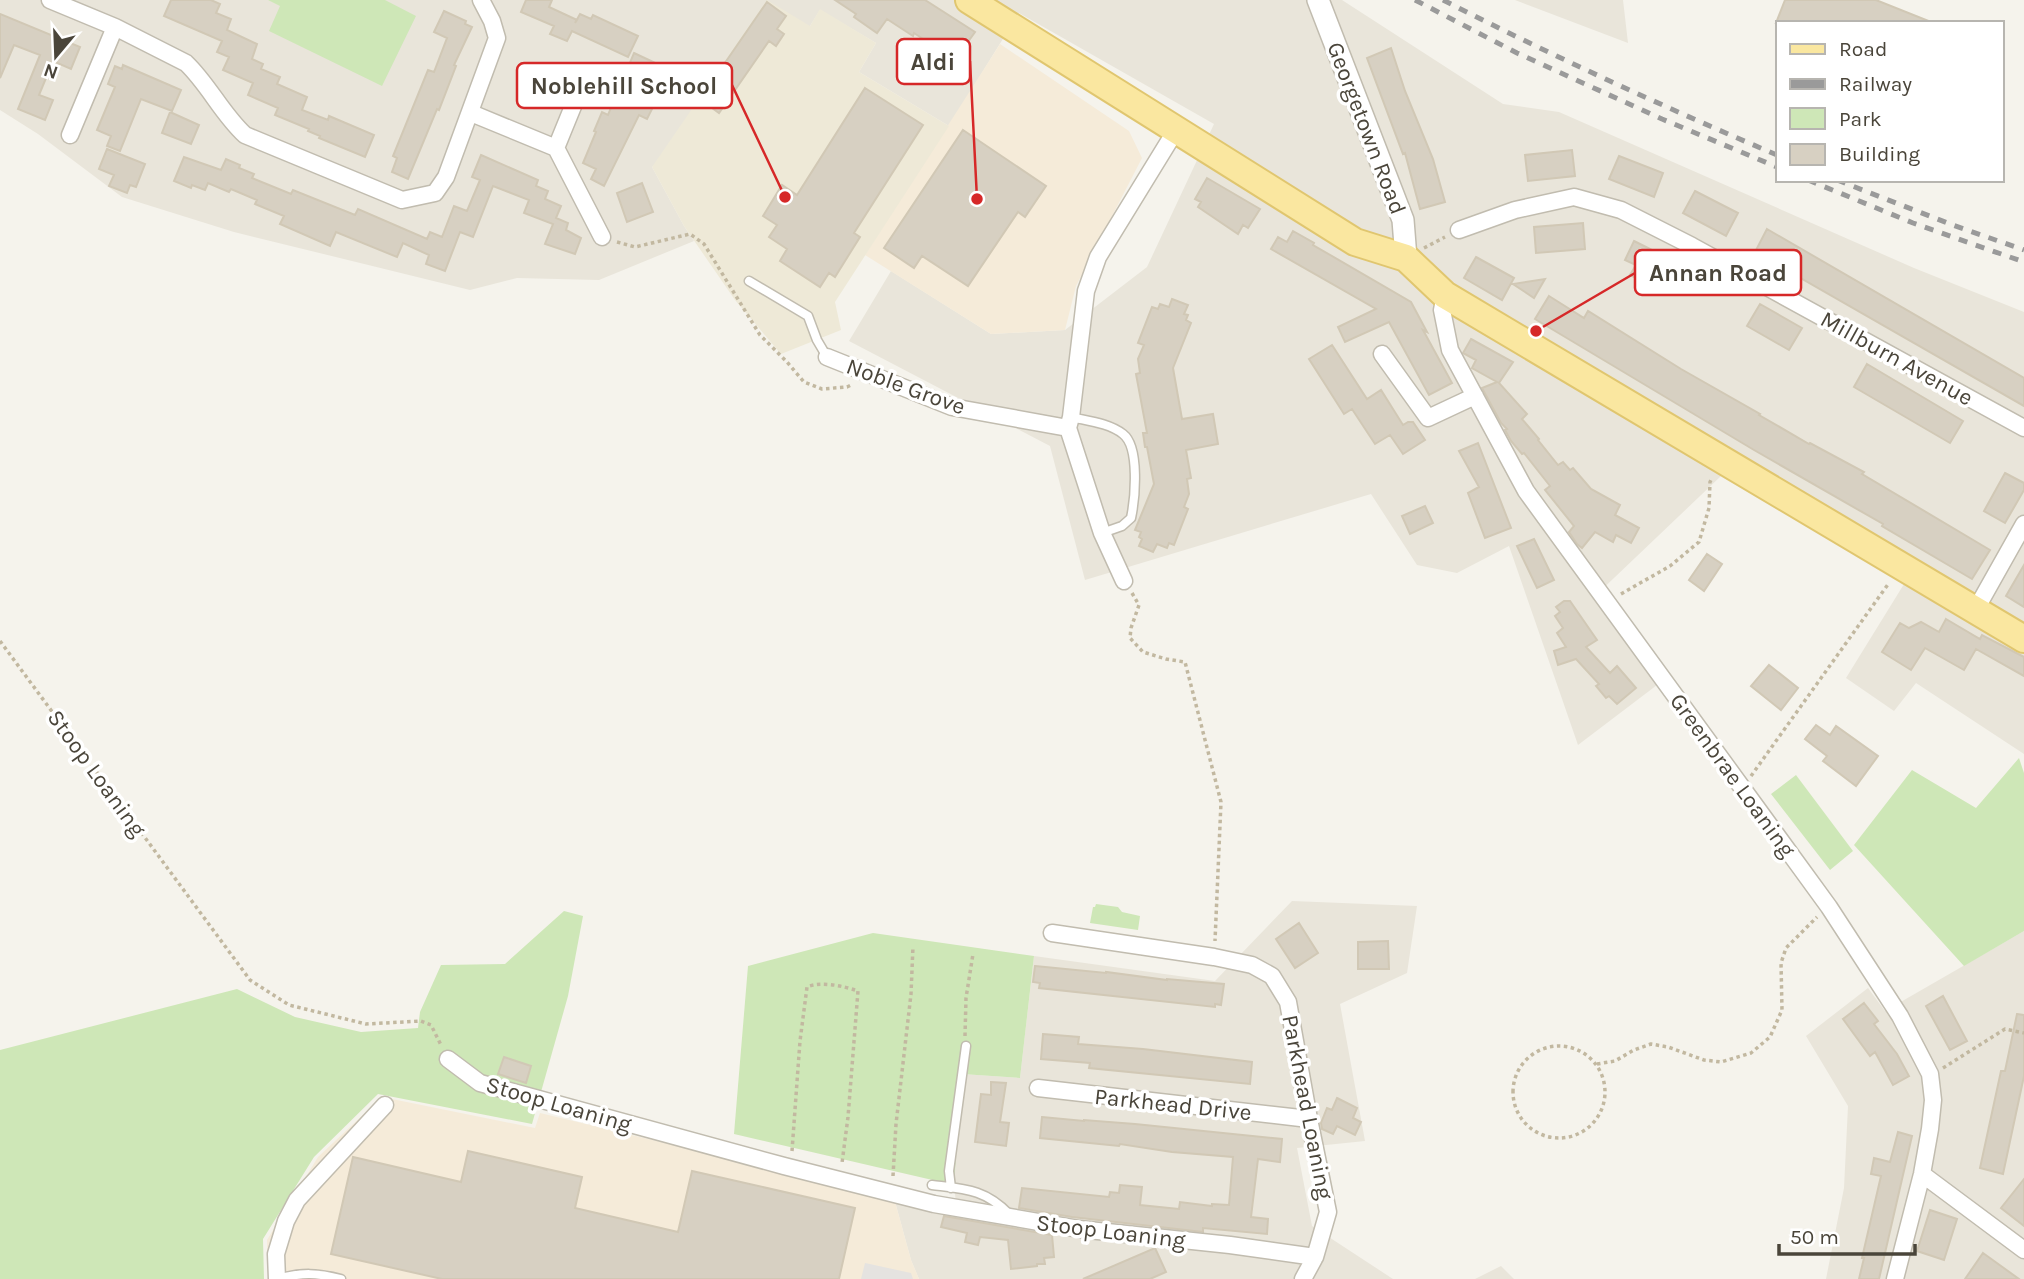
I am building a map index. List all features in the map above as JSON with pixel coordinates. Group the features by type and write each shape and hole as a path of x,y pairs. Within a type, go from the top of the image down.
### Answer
{"main road":[{"path":"970,0 1355,242 1406,258 1445,295 2024,639"}],"street":[{"path":"50,0 115,27 187,63 234,125 245,135 402,200 435,193 446,177 497,38 481,0"},
{"name":"Georgetown Road","path":"1318,0 1403,220 1406,258"},
{"path":"70,135 115,27"},
{"path":"556,148 587,72"},
{"path":"471,113 556,148 602,237"},
{"path":"1124,581 1102,533 1070,423 1086,291 1098,257 1175,130"},
{"name":"Millburn Avenue","path":"1459,230 1515,210 1574,197 1621,211 1692,246 2024,428"},
{"name":"Greenbrae Loaning","path":"1445,295 1442,310 1450,350 1526,491 1829,908 1900,1017 1930,1074 1933,1100 1922,1174 1895,1279"},
{"path":"1382,354 1428,418 1475,397"},
{"name":"Noble Grove","path":"827,357 952,407 1070,423"},
{"path":"1975,611 2024,524"},
{"name":"Parkhead Loaning","path":"1052,933 1214,957 1252,965 1272,976 1288,1002 1328,1212 1315,1257 1313,1279"},
{"name":"Stoop Loaning","path":"448,1059 480,1083 784,1166 934,1203 1079,1229 1315,1257"},
{"name":"Parkhead Drive","path":"1038,1088 1309,1119"},
{"path":"277,1279 276,1254 286,1221 297,1200 385,1105"},
{"path":"1922,1174 2024,1250"},
{"name":"Parkhead Loaning","path":"1303,1279 1315,1257"}],"lane":[{"path":"749,281 808,316 827,357"},
{"path":"1070,423 1107,425 1123,433 1130,441 1134,471 1131,518 1122,526 1102,533"},
{"path":"951,1188 949,1171 966,1046"},
{"path":"932,1185 972,1191 996,1200 1013,1217"},
{"path":"277,1279 294,1274 318,1274 341,1279"}],"path":[{"path":"1406,258 1459,230"},
{"path":"602,237 635,247 690,234 704,244 760,335 804,382 822,389 848,387 872,374"},
{"path":"1607,602 1670,566 1699,542 1709,508 1710,482 1721,460"},
{"path":"1742,788 1900,567"},
{"path":"1124,581 1139,605 1130,638 1143,652 1185,662 1221,802 1214,957"},
{"name":"Stoop Loaning","path":"0,641 250,980 289,1005 366,1024 421,1021 431,1025 448,1059"},
{"path":"1597,1064 1615,1061 1651,1044 1704,1060 1721,1062 1751,1053 1770,1037 1782,1010 1781,963 1786,948 1811,921 1829,908"},
{"path":"893,1176 896,1124 911,994 913,946"},
{"path":"966,1046 966,998 973,954"},
{"path":"794,1155 791,1149 807,987 814,984 849,988 858,991 842,1165"},
{"path":"1930,1074 1949,1066 2005,1029 2024,1033"},
{"path":"1564,1045 1583,1051 1597,1064 1605,1082 1605,1101 1597,1119 1583,1132 1564,1138 1545,1136 1528,1126 1516,1111 1512,1091 1516,1072 1528,1057 1545,1047 1564,1045"}],"shaded area":[{"path":"0,0 1342,0 1503,104 1559,112 1914,268 2024,312 2024,754 1916,683 1894,711 1846,678 1917,563 1742,456 1593,598 1657,685 1578,745 1509,546 1457,573 1417,565 1371,494 1085,580 1050,446 849,341 891,271 991,334 1065,330 1147,267 1214,124 1019,13 949,126 859,72 876,43 820,10 810,26 652,167 694,241 599,280 517,278 470,290 234,232 122,197 38,134 0,110"},
{"path":"767,0 810,26 820,9 876,43 859,72 949,126 835,302 841,330 781,354 735,300 684,226 652,167"},
{"path":"1515,0 1623,0 1628,43"},
{"path":"1000,44 1129,131 1142,158 1076,286 1065,330 991,334 865,255"},
{"path":"1292,901 1417,906 1407,973 1340,1004 1365,1141 1297,1148 1312,1226 1393,1279 919,1279 894,1198 957,1212 954,1185 962,1074 1020,1078 1034,956 1215,981"},
{"path":"2024,931 2024,1279 1826,1279 1844,1188 1848,1106 1806,1036 1868,988 1885,1011"},
{"path":"382,1097 535,1128 540,1113 894,1198 919,1279 268,1279 267,1240 318,1157"},
{"path":"865,1263 911,1273 913,1279 861,1279"},
{"path":"1501,1266 1514,1279 1475,1279"}],"green space":[{"path":"268,0 385,0 416,16 382,86 269,31 280,6"},
{"path":"2019,758 2024,773 2024,931 1964,966 1854,845 1912,770 1976,808"},
{"path":"1796,775 1853,851 1830,870 1771,794"},
{"path":"1096,904 1118,907 1122,912 1140,916 1138,930 1090,923"},
{"path":"564,911 583,916 568,996 532,1124 378,1094 314,1157 263,1239 264,1279 0,1279 0,1050 237,989 295,1017 361,1032 418,1028 420,1012 441,965 505,964"},
{"path":"873,933 1034,956 1020,1078 962,1074 954,1185 734,1134 748,966"}],"building":[{"path":"171,0 211,0 220,4 216,13 231,19 227,30 257,44 252,59 263,64 261,69 280,77 277,84 307,97 302,110 328,120 329,116 374,135 365,157 319,138 320,136 308,131 309,129 275,115 278,108 248,95 253,83 223,70 229,57 217,52 222,41 164,16"},
{"path":"526,0 552,0 549,7 577,20 580,14 591,19 593,15 638,36 628,57 572,31 567,41 550,34 554,26 521,12"},
{"path":"835,0 925,0 975,32 955,60 887,19 877,33"},
{"path":"1785,0 1876,0 1928,21 1777,21"},
{"path":"767,2 786,16 777,29 784,34 776,46 769,41 719,113 700,99"},
{"path":"444,11 466,21 465,24 472,27 408,179 392,172 397,158 393,156 428,70 434,72 447,38 434,32"},
{"path":"0,14 80,47 71,69 53,61 39,95 53,100 45,120 18,109 40,55 14,45 0,78"},
{"path":"1391,48 1405,91 1433,159 1445,202 1420,209 1405,153 1403,154 1367,58"},
{"path":"634,53 683,76 676,91 664,85 647,119 639,115 604,186 591,179 596,169 583,163 602,112 608,115"},
{"path":"123,65 181,90 172,111 141,99 120,151 107,146 111,136 97,130 115,87 108,84 115,66 122,69"},
{"path":"865,88 923,125 854,233 860,237 835,277 829,273 820,287 780,261 787,249 769,237 777,225 763,216 782,185 797,195"},
{"path":"170,112 199,125 191,144 162,133"},
{"path":"963,130 1046,186 1025,217 1018,212 968,286 922,256 914,268 884,248"},
{"path":"107,149 145,164 136,187 130,185 127,193 109,186 114,175 99,169"},
{"path":"1572,150 1575,176 1528,181 1525,155"},
{"path":"481,155 538,180 536,186 548,191 545,199 561,206 556,218 568,223 566,230 581,238 575,254 545,244 553,224 524,213 529,200 493,186 473,237 460,232 445,271 426,264 429,255 403,243 397,257 336,232 330,246 280,224 284,216 255,204 257,200 231,189 229,192 208,183 205,190 174,181 184,157 221,170 226,159 254,174 252,178 291,194 293,190 355,215 358,209 427,239 430,232 442,237 454,206 467,211 480,180 472,177"},
{"path":"1619,156 1663,173 1654,197 1609,179"},
{"path":"1207,178 1260,209 1248,228 1243,225 1238,234 1198,207 1201,202 1195,199"},
{"path":"642,183 653,212 627,222 617,193"},
{"path":"1695,191 1738,213 1726,236 1683,213"},
{"path":"1583,223 1585,249 1536,253 1534,227"},
{"path":"1767,229 2024,378 2024,406 1755,252"},
{"path":"1293,231 1411,302 1452,383 1429,395 1389,322 1345,342 1338,327 1376,309 1271,249 1278,237 1287,242"},
{"path":"1634,241 1652,250 1645,262 1657,269 1648,285 1630,275 1636,265 1625,260"},
{"path":"1476,257 1514,278 1502,300 1464,278"},
{"path":"1545,279 1534,298 1513,284"},
{"path":"1549,296 1584,318 1588,311 1759,415 1864,472 1862,474 1990,550 1972,579 1535,319"},
{"path":"1172,299 1188,305 1184,314 1188,315 1186,320 1191,323 1173,368 1182,419 1213,414 1218,444 1186,450 1191,478 1187,479 1189,494 1184,507 1188,509 1174,545 1169,543 1167,548 1157,544 1153,552 1139,546 1141,532 1135,530 1154,484 1145,447 1143,433 1147,433 1136,374 1140,373 1138,359 1144,345 1138,343 1152,307 1158,309 1160,304 1169,307"},
{"path":"1760,304 1802,328 1789,350 1747,326"},
{"path":"1471,339 1513,362 1499,383 1527,414 1522,419 1558,465 1563,462 1570,470 1573,468 1591,489 1620,505 1615,515 1639,528 1631,543 1616,535 1613,542 1595,532 1582,548 1577,544 1569,532 1574,526 1545,490 1550,486 1511,441 1505,430 1507,429 1482,388 1497,382 1472,368 1476,360 1463,353"},
{"path":"1332,345 1367,399 1381,390 1403,425 1413,422 1425,440 1403,454 1390,435 1375,444 1352,409 1344,414 1309,359"},
{"path":"1867,364 1963,421 1950,443 1854,387"},
{"path":"1478,443 1511,528 1485,538 1468,493 1479,487 1459,451"},
{"path":"2005,473 2024,483 2024,490 2005,523 1984,511"},
{"path":"1425,506 1433,523 1410,534 1402,516"},
{"path":"1534,539 1554,580 1537,588 1517,546"},
{"path":"1707,554 1722,564 1704,591 1689,580"},
{"path":"2024,565 2024,607 2006,596"},
{"path":"1564,601 1570,601 1597,640 1586,647 1610,673 1617,666 1636,688 1617,704 1609,696 1606,698 1596,686 1599,684 1576,659 1558,665 1554,651 1566,647 1557,633 1563,628 1555,616 1560,612 1556,607"},
{"path":"1946,619 1980,639 1982,635 2024,657 2024,676 1976,649 1964,670 1925,648 1911,670 1882,652 1900,623 1909,628 1921,622 1939,632"},
{"path":"1769,665 1798,688 1781,710 1751,686"},
{"path":"1816,725 1830,735 1836,726 1878,756 1856,786 1823,761 1827,756 1805,739"},
{"path":"1299,923 1318,953 1295,968 1276,939"},
{"path":"1388,941 1389,969 1358,969 1358,942"},
{"path":"1035,966 1224,984 1221,1005 1215,1004 1215,1007 1039,988 1040,983 1033,982"},
{"path":"1943,996 1967,1041 1950,1050 1926,1006"},
{"path":"1864,1003 1878,1021 1874,1024 1897,1054 1909,1076 1893,1085 1875,1052 1870,1056 1843,1019"},
{"path":"2017,1014 2024,1015 2024,1076 2003,1174 1980,1168 2001,1071 2005,1071"},
{"path":"1043,1034 1079,1037 1078,1044 1252,1062 1250,1084 1089,1068 1090,1063 1041,1059"},
{"path":"504,1057 531,1066 526,1083 498,1074"},
{"path":"991,1082 1006,1083 1000,1122 1009,1123 1006,1146 975,1142 981,1094 991,1095"},
{"path":"1337,1098 1357,1108 1353,1118 1361,1122 1355,1135 1337,1126 1333,1134 1322,1129 1321,1123 1327,1108 1332,1110"},
{"path":"1042,1117 1282,1139 1280,1162 1258,1159 1251,1217 1268,1219 1267,1234 1203,1228 1203,1232 1019,1208 1022,1188 1109,1197 1110,1192 1119,1193 1120,1185 1142,1187 1140,1205 1179,1209 1180,1202 1229,1205 1233,1157 1040,1138"},
{"path":"1898,1132 1912,1136 1879,1279 1859,1279 1881,1176 1871,1174 1874,1158 1890,1162"},
{"path":"468,1151 582,1177 575,1208 678,1232 692,1171 855,1208 839,1279 442,1279 331,1254 353,1157 461,1182"},
{"path":"2024,1179 2024,1226 2001,1208"},
{"path":"1930,1210 1957,1219 1944,1260 1917,1251"},
{"path":"944,1216 1052,1235 1054,1257 1044,1258 1045,1264 1011,1269 1008,1240 980,1237 978,1245 965,1242 967,1233 941,1227"},
{"path":"1155,1248 1166,1272 1150,1279 1083,1279"},
{"path":"1983,1253 2019,1279 1965,1279"}],"railway":[{"path":"1415,0 1517,53 1662,119 1776,167"},
{"path":"1443,0 1609,80 1776,155"},
{"path":"1813,182 1913,223 2024,262"},
{"path":"1842,182 2024,250"}],"place":[{"name":"Noblehill School","path":"785,197"},
{"name":"Aldi","path":"977,199"},
{"name":"Annan Road","path":"1536,331"}]}
